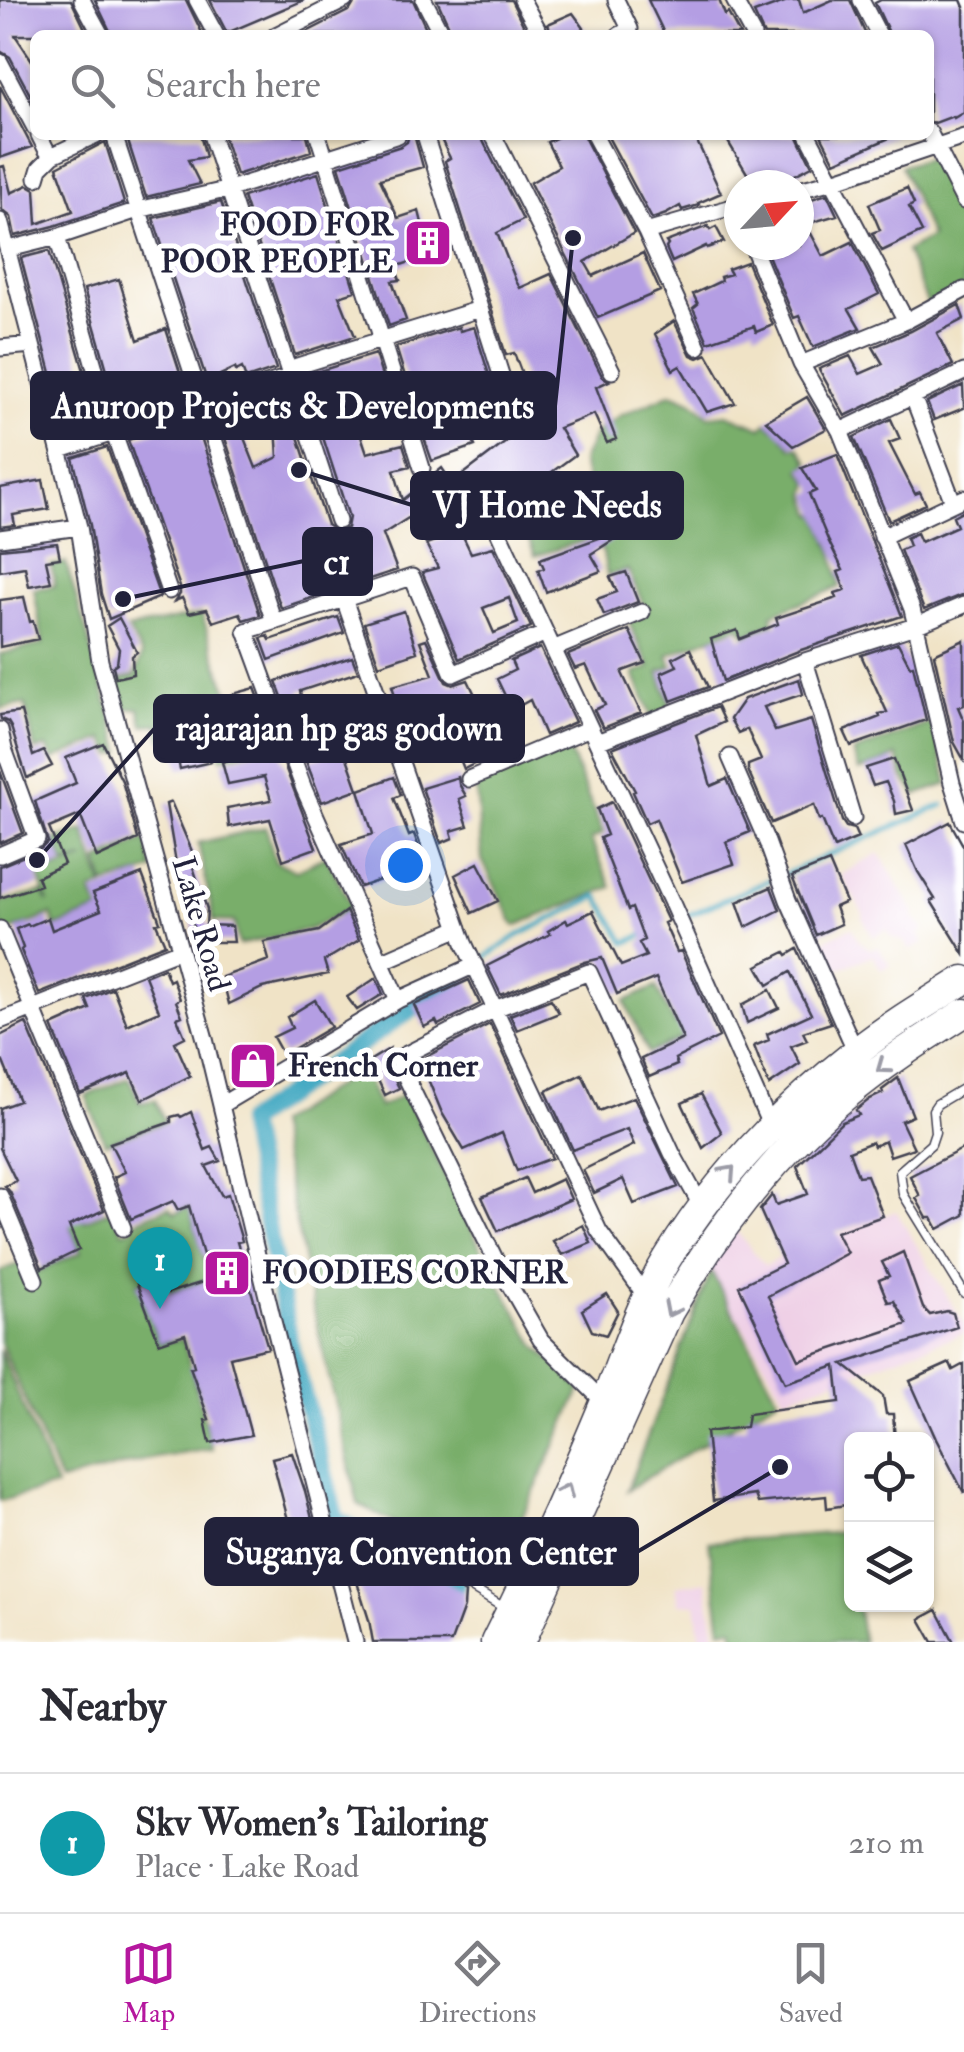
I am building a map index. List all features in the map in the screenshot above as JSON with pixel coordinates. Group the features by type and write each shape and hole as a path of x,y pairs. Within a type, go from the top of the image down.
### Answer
{"highway":[{"path":"521,1642 604,1402 647,1298 701,1207 772,1128 856,1052 964,980"},
{"path":"495,1642 510,1611 550,1554 669,1312 724,1226 789,1150 843,1098 883,1066 962,1020"}],"street":[{"path":"82,0 98,30"},
{"path":"197,0 213,30"},
{"path":"287,30 320,6 345,0"},
{"path":"424,0 439,30"},
{"path":"522,0 538,30"},
{"path":"616,0 630,30"},
{"path":"734,0 750,30"},
{"path":"861,0 876,30"},
{"path":"0,62 30,119"},
{"path":"814,186 964,137"},
{"path":"42,140 53,155"},
{"path":"37,178 40,168 53,155 85,140"},
{"path":"116,140 274,622"},
{"path":"213,140 338,521"},
{"path":"320,140 422,468"},
{"path":"9,249 138,210 230,189 384,140"},
{"path":"427,140 518,425"},
{"path":"496,140 612,371"},
{"path":"597,140 646,232 698,347"},
{"path":"811,140 906,321"},
{"path":"933,140 964,201"},
{"path":"646,232 724,210"},
{"name":"Lake Road","path":"0,221 78,527 100,661 221,1105 356,1642"},
{"path":"57,237 114,432 169,591"},
{"path":"758,260 801,364 840,431 912,610 964,822"},
{"path":"801,364 906,321 964,290"},
{"path":"60,450 480,309"},
{"path":"0,348 32,345"},
{"path":"840,431 964,372"},
{"path":"882,537 959,500 913,397"},
{"path":"491,516 672,903 772,1128"},
{"path":"0,538 78,527"},
{"path":"398,1000 304,789 246,631 412,577 453,674 546,633"},
{"path":"344,600 475,965 599,1231 647,1298"},
{"path":"469,778 915,626 964,605"},
{"path":"553,649 642,612"},
{"path":"805,661 853,818"},
{"path":"0,730 37,838 0,854"},
{"path":"730,757 856,1052"},
{"path":"381,962 459,928"},
{"path":"0,929 123,1228"},
{"path":"0,1022 180,950"},
{"path":"221,1105 398,1000 475,965"},
{"path":"604,1402 541,1340 497,1263 396,1059 495,1009 589,972 672,1153 701,1207 724,1226"},
{"path":"0,1196 35,1280"}],"lane":[{"path":"964,1088 937,1104 933,1110 936,1132 931,1144 900,1171 903,1194 964,1293"},
{"path":"419,1539 420,1557 510,1611"}],"shaded area":[{"path":"879,853 924,930 919,934 924,943 910,950 905,942 891,937 887,929 873,937 841,875"},
{"path":"852,927 858,940 870,949 878,946 890,965 881,970 873,955 835,971 828,969 814,945"},
{"path":"896,1211 964,1324 964,1333 785,1398 705,1262 732,1226 765,1266"},
{"path":"706,1581 716,1641 701,1642 696,1604 679,1603 676,1586"}],"green space":[{"path":"937,156 964,208 964,287 928,305 906,251 931,237 901,166"},
{"path":"672,393 692,401 709,416 727,414 762,428 766,423 792,448 799,447 809,462 801,470 810,483 807,495 834,556 840,587 772,614 773,623 746,635 739,626 668,655 672,666 659,672 672,710 652,718 634,674 650,667 629,623 647,613 628,570 607,575 603,553 593,538 535,556 525,530 555,517 565,493 588,488 582,461 595,433 619,416"},
{"path":"66,563 122,752 113,755 104,739 53,760 47,747 35,751 25,704 0,709 0,654 43,644 34,589 55,586 51,565"},
{"path":"202,614 236,709 233,716 252,750 221,758 214,744 175,750 162,738 159,724 143,725 139,708 126,709 116,680 135,676 142,655 128,629"},
{"path":"933,722 948,784 916,795 904,778 897,756 859,771 853,752"},
{"path":"566,743 603,833 591,840 612,887 515,926 482,860 476,787"},
{"path":"266,827 275,861 296,871 326,856 352,907 310,929 239,945 234,922 214,921 198,843"},
{"path":"84,830 103,886 91,892 99,910 55,927 51,915 4,933 0,902 43,892 48,903 39,875 86,859 65,864 55,840"},
{"path":"146,839 153,870 105,885 98,861"},
{"path":"656,987 674,1024 683,1026 686,1036 648,1053 625,1001"},
{"path":"362,1069 379,1107 405,1094 490,1267 537,1347 581,1389 495,1577 358,1504 276,1124"},
{"path":"129,1078 140,1103 155,1100 165,1122 105,1143 86,1096"},
{"path":"73,1201 84,1221 112,1209 123,1232 133,1229 131,1223 169,1207 175,1213 189,1207 210,1279 170,1292 162,1276 137,1284 159,1343 183,1339 212,1449 149,1459 60,1482 0,1341 0,1271 24,1262 37,1272 81,1252 61,1207"},
{"path":"711,1271 778,1398 627,1490"},
{"path":"0,1350 56,1487 0,1501"},
{"path":"844,1532 844,1612 858,1612 863,1642 736,1642 733,1627 721,1629 709,1542"}],"building":[{"path":"0,0 71,0 86,30 30,30 30,35 15,35 30,58 30,95 10,57 0,51"},
{"path":"95,0 186,0 201,30 110,30"},
{"path":"210,0 304,0 234,30 225,30"},
{"path":"356,0 413,0 427,30 311,30 350,10"},
{"path":"437,0 511,0 526,30 451,30"},
{"path":"648,0 719,0 737,30 663,30"},
{"path":"790,0 799,0 803,13 832,0 850,0 864,30 762,30 754,13"},
{"path":"961,0 964,112 934,123 934,30 888,30 875,3"},
{"path":"573,13 585,30 550,30 548,24"},
{"path":"0,86 32,147 0,158"},
{"path":"128,140 201,140 206,157 188,160 200,184 146,197"},
{"path":"225,140 308,140 311,151 236,175"},
{"path":"415,140 423,167 380,179 398,218 419,211 424,231 442,225 449,249 395,267 400,280 392,281 406,320 389,326 339,166"},
{"path":"441,140 483,140 523,220 497,233 516,281 520,288 551,274 602,376 609,381 596,387 616,439 607,443 594,414 559,428 575,455 545,477 555,485 540,496 527,491 509,503 506,499 495,506 485,506 476,518 449,486 432,503 383,534 397,570 281,608 221,426 237,420 256,468 278,457 276,427 266,431 252,400 283,391 327,525 337,532 347,528 349,517 303,376 375,354 387,392 350,403 367,453 403,444 410,466 394,470 403,500 442,468 452,483 528,428 515,382 524,379 514,353 506,355 445,161 450,158"},
{"path":"586,140 634,233 585,262 593,276 643,253 660,291 598,318 530,183 559,166 547,142"},
{"path":"610,140 696,140 721,193 699,205 682,210 680,206 652,219"},
{"path":"727,140 799,140 812,166 804,170 745,170"},
{"path":"824,140 885,140 835,162"},
{"path":"105,142 124,203 15,236 11,217 2,210 0,167 4,166 11,193 28,185 35,189 37,224 73,211 57,167"},
{"path":"318,173 355,291 339,296 355,336 295,355 243,197"},
{"path":"907,188 914,204 909,207 922,232 882,251 872,233 880,230 869,204"},
{"path":"827,194 837,215 814,222 814,198"},
{"path":"221,202 276,369 246,379 242,368 235,368 220,375 221,387 210,390 153,218"},
{"path":"708,226 710,230 716,227 724,242 672,262 666,242"},
{"path":"814,239 823,256 852,242 879,294 849,309 860,328 813,347 799,316 794,318 770,260 814,260"},
{"path":"49,251 100,426 79,432 76,428 66,430 21,258"},
{"path":"747,262 773,325 756,332 754,326 708,342 693,308 698,304 693,294 731,274 728,269"},
{"path":"119,279 138,340 166,329 188,397 121,419 84,289"},
{"path":"959,305 964,319 937,333 953,365 845,416 819,369 850,356 860,374 883,364 873,347"},
{"path":"674,321 691,355 698,358 707,354 735,403 707,412 680,366 673,370 655,334"},
{"path":"459,327 460,331 474,327 494,391 457,405 452,389 413,402 396,347"},
{"path":"963,385 964,408 934,420 927,402"},
{"path":"807,397 826,429 793,446 766,421"},
{"path":"195,419 260,615 243,620 240,613 213,622 207,609 189,613 182,598 175,601 180,587 128,440"},
{"path":"891,419 900,439 889,443 915,494 920,492 926,504 889,521 854,437"},
{"path":"466,425 475,446 432,461 423,435"},
{"path":"107,447 160,597 109,619 73,458"},
{"path":"837,454 902,616 723,681 711,639 737,630 740,639 778,624 776,618 837,598 835,593 845,590 838,572 843,570 809,494 816,491 802,468"},
{"path":"43,480 49,509 13,515 15,525 0,527 0,488"},
{"path":"964,510 964,594 924,610 900,550 909,546 906,538 917,533 921,542 957,526 953,516"},
{"path":"461,532 471,553 493,547 531,627 459,659 422,572 438,568 426,544","holes":["509,598 518,623 494,633 483,608"]},
{"path":"613,533 616,538 591,554 601,571 546,592 538,570 544,568 540,559"},
{"path":"57,543 60,558 46,560 51,582 29,586 25,567 0,571 0,549"},
{"path":"626,572 638,602 604,615 597,599 617,592 610,577"},
{"path":"24,597 38,639 0,647 0,600"},
{"path":"404,611 417,652 379,665 364,623"},
{"path":"338,617 344,633 269,660 261,638 268,636 270,640"},
{"path":"119,618 137,652 132,656 133,674 116,678 113,666 119,649 107,626"},
{"path":"629,630 645,663 622,673 641,713 603,728 594,710 605,705 586,665 575,669 568,655"},
{"path":"426,639 446,682 453,685 468,680 488,722 504,715 517,742 464,769 450,734 408,747 392,686 433,675 420,641"},
{"path":"964,640 964,705 958,707 964,721 964,760 954,742 934,654"},
{"path":"898,643 910,666 913,665 926,720 851,746 844,731 887,712 861,655"},
{"path":"540,648 575,722 545,735 530,700 512,710 497,679 515,670 511,661"},
{"path":"690,649 708,687 671,701 661,673 677,666 673,658"},
{"path":"352,657 358,672 300,691 301,696 284,702 276,681"},
{"path":"799,679 803,694 764,707 775,731 811,720 842,821 854,829 858,838 834,848 814,805 771,823 748,770 748,765 761,760 747,729 738,733 730,719 744,699"},
{"path":"255,688 316,848 283,860 270,819 229,827 227,808 271,800 264,777 228,784 222,762 257,751 237,713 240,712 233,694"},
{"path":"717,707 724,722 696,735 711,786 727,779 750,832 726,842 734,864 682,882 656,819 647,823 612,748"},
{"path":"21,712 33,756 44,751 52,766 27,778 11,727 0,715"},
{"path":"103,743 122,781 138,839 97,858 80,815 49,828 64,864 37,877 40,885 0,898 0,866 41,849 48,842 35,801 76,783 66,758"},
{"path":"207,746 211,762 180,769 176,752"},
{"path":"344,749 358,789 322,802 306,761"},
{"path":"894,759 913,810 896,814 886,782 873,786 866,768"},
{"path":"0,771 23,833 0,843"},
{"path":"394,777 401,795 394,798 409,836 414,834 422,856 389,868 392,876 360,887 341,844 373,834 359,790"},
{"path":"458,777 466,796 459,799 468,826 451,831 453,838 441,843 422,788"},
{"path":"171,802 194,856 190,858 207,909 206,925 232,926 234,942 204,942 202,960 198,961 189,901 186,902 176,863 166,804"},
{"path":"612,802 668,921 664,923 677,952 681,951 719,1037 675,1059 677,1065 649,1077 641,1059 683,1039 656,978 617,994 602,958 501,995 487,966 550,934 548,931 566,920 568,923 593,911 621,966 646,956 639,943 644,940 632,908 628,910 600,838 607,835 597,809"},
{"path":"950,822 964,847 964,954 931,901 935,899 906,845"},
{"path":"829,862 846,902 835,907 841,924 816,935 792,877"},
{"path":"478,863 498,901 472,913 455,875"},
{"path":"142,874 165,944 39,994 16,929 48,918 52,930 101,910 93,893"},
{"path":"771,887 780,910 746,927 737,902"},
{"path":"346,911 359,940 324,961 328,974 262,988 229,1004 222,977 269,960 264,942 319,931"},
{"path":"797,949 831,1023 803,1032 807,1040 791,1046 800,1064 769,1085 754,1046 769,1040 767,1034 811,1014 790,972 768,985 757,966"},
{"path":"164,968 180,999 176,1001 182,1016 177,1018 185,1037 175,1042 190,1076 142,1100 130,1073 80,1094 52,1026 90,1009 86,999 113,988 127,1025 159,1011 145,976"},
{"path":"376,978 383,994 357,1010 347,997"},
{"path":"469,980 480,1004 438,1025 436,1021 424,1027 414,1005"},
{"path":"770,990 779,1008 747,1023 742,1005"},
{"path":"551,999 559,1013 517,1030 510,1015"},
{"path":"315,1000 331,1027 283,1055 273,1037 292,1028 287,1017"},
{"path":"26,1023 104,1210 69,1226 79,1250 42,1268 5,1186 16,1181 0,1148 0,1108 19,1101 3,1062 0,1064 0,1036"},
{"path":"490,1024 552,1158 517,1171 502,1133 464,1150 442,1113 420,1060"},
{"path":"389,1049 387,1063 399,1088 385,1095 369,1061"},
{"path":"582,1074 599,1111 634,1097 678,1187 634,1204 623,1179 594,1193 583,1170 634,1145 627,1129 573,1150 546,1091"},
{"path":"898,1078 913,1116 901,1121 914,1148 890,1156 885,1141 849,1151 858,1176 867,1175 883,1216 836,1232 847,1253 768,1296 799,1360 907,1324 894,1301 888,1302 879,1280 889,1276 882,1262 903,1252 923,1308 930,1315 953,1313 957,1327 843,1364 883,1396 886,1414 893,1414 894,1432 844,1432 844,1505 827,1508 826,1496 758,1503 755,1495 713,1501 706,1432 746,1427 748,1414 840,1402 836,1366 785,1383 739,1286 784,1264 760,1210 772,1195 776,1205 808,1194 797,1166 842,1122 859,1115 856,1110"},
{"path":"701,1094 722,1133 703,1148 682,1103"},
{"path":"191,1112 205,1150 212,1147 220,1161 206,1166 222,1196 228,1194 242,1241 237,1242 268,1348 230,1357 251,1435 210,1443 205,1420 209,1419 190,1367 194,1366 185,1334 159,1343 137,1284 162,1276 168,1293 210,1280 189,1206 178,1210 173,1201 131,1219 114,1177 125,1172 110,1143"},
{"path":"964,1148 964,1215 938,1229 916,1198 920,1196 910,1176"},
{"path":"525,1178 532,1193 562,1179 571,1199 498,1231 482,1197"},
{"path":"583,1225 591,1243 562,1255 553,1241"},
{"path":"607,1294 618,1311 606,1335 592,1331 582,1310"},
{"path":"950,1363 953,1370 964,1364 964,1493 936,1439 910,1381"},
{"path":"292,1453 326,1574 310,1578 287,1516 272,1458"},
{"path":"417,1569 465,1593 451,1642 373,1642 357,1582"},
{"path":"937,1610 954,1642 933,1642 920,1619"}],"waterway":[{"path":"785,874 943,805"},
{"path":"684,917 772,879"},
{"path":"482,960 517,936 598,896 626,943 645,934"},
{"path":"457,1585 336,1519 290,1342 247,1122 458,977"}],"place":[{"name":"Anuroop Projects & Developments","path":"573,238"},
{"name":"FOOD FOR POOR PEOPLE","path":"428,243"},
{"name":"VJ Home Needs","path":"299,470"},
{"name":"c1","path":"123,599"},
{"name":"rajarajan hp gas godown","path":"37,860"},
{"name":"French Corner","path":"253,1066"},
{"name":"FOODIES CORNER","path":"227,1273"},
{"name":"Skv Women's Tailoring","path":"160,1309"},
{"name":"Suganya Convention Center","path":"780,1467"}]}
